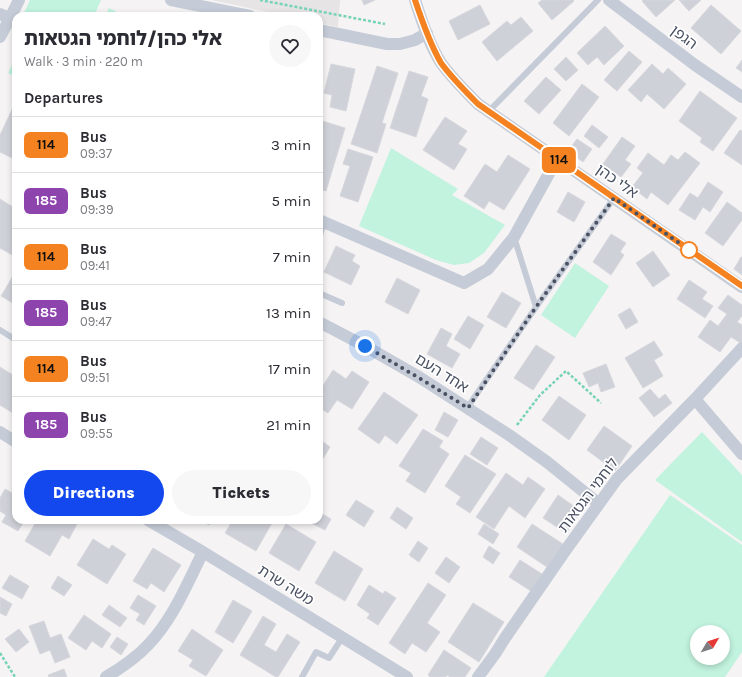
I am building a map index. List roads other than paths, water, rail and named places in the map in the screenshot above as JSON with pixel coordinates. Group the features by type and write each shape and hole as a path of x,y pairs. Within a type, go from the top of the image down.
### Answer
{"street":[{"path":"0,37 5,16 19,0"},
{"path":"170,0 228,12"},
{"name":"אלי כהן","path":"415,0 427,34 441,62 460,87 478,104 742,286"},
{"name":"הגפן","path":"609,0 695,65 742,97"},
{"path":"323,31 387,44 400,44 408,42 427,34"},
{"path":"323,222 464,283 488,269 514,237 557,159"},
{"name":"אחד העם","path":"323,324 365,346 509,434 547,462 599,504"},
{"name":"לוחמי הגטאות","path":"478,677 617,479 695,399 742,348"},
{"path":"695,399 742,454"},
{"path":"0,432 12,440"},
{"name":"משה שרת","path":"155,524 407,677"},
{"path":"106,677 122,673 129,662 148,646 164,625 176,605 203,552"}],"lane":[{"path":"489,111 598,0"},
{"path":"468,408 536,307 614,198"},
{"path":"514,237 536,307"},
{"path":"323,295 342,303"},
{"path":"0,330 12,338"},
{"path":"302,677 316,652 328,658 342,638"}]}
